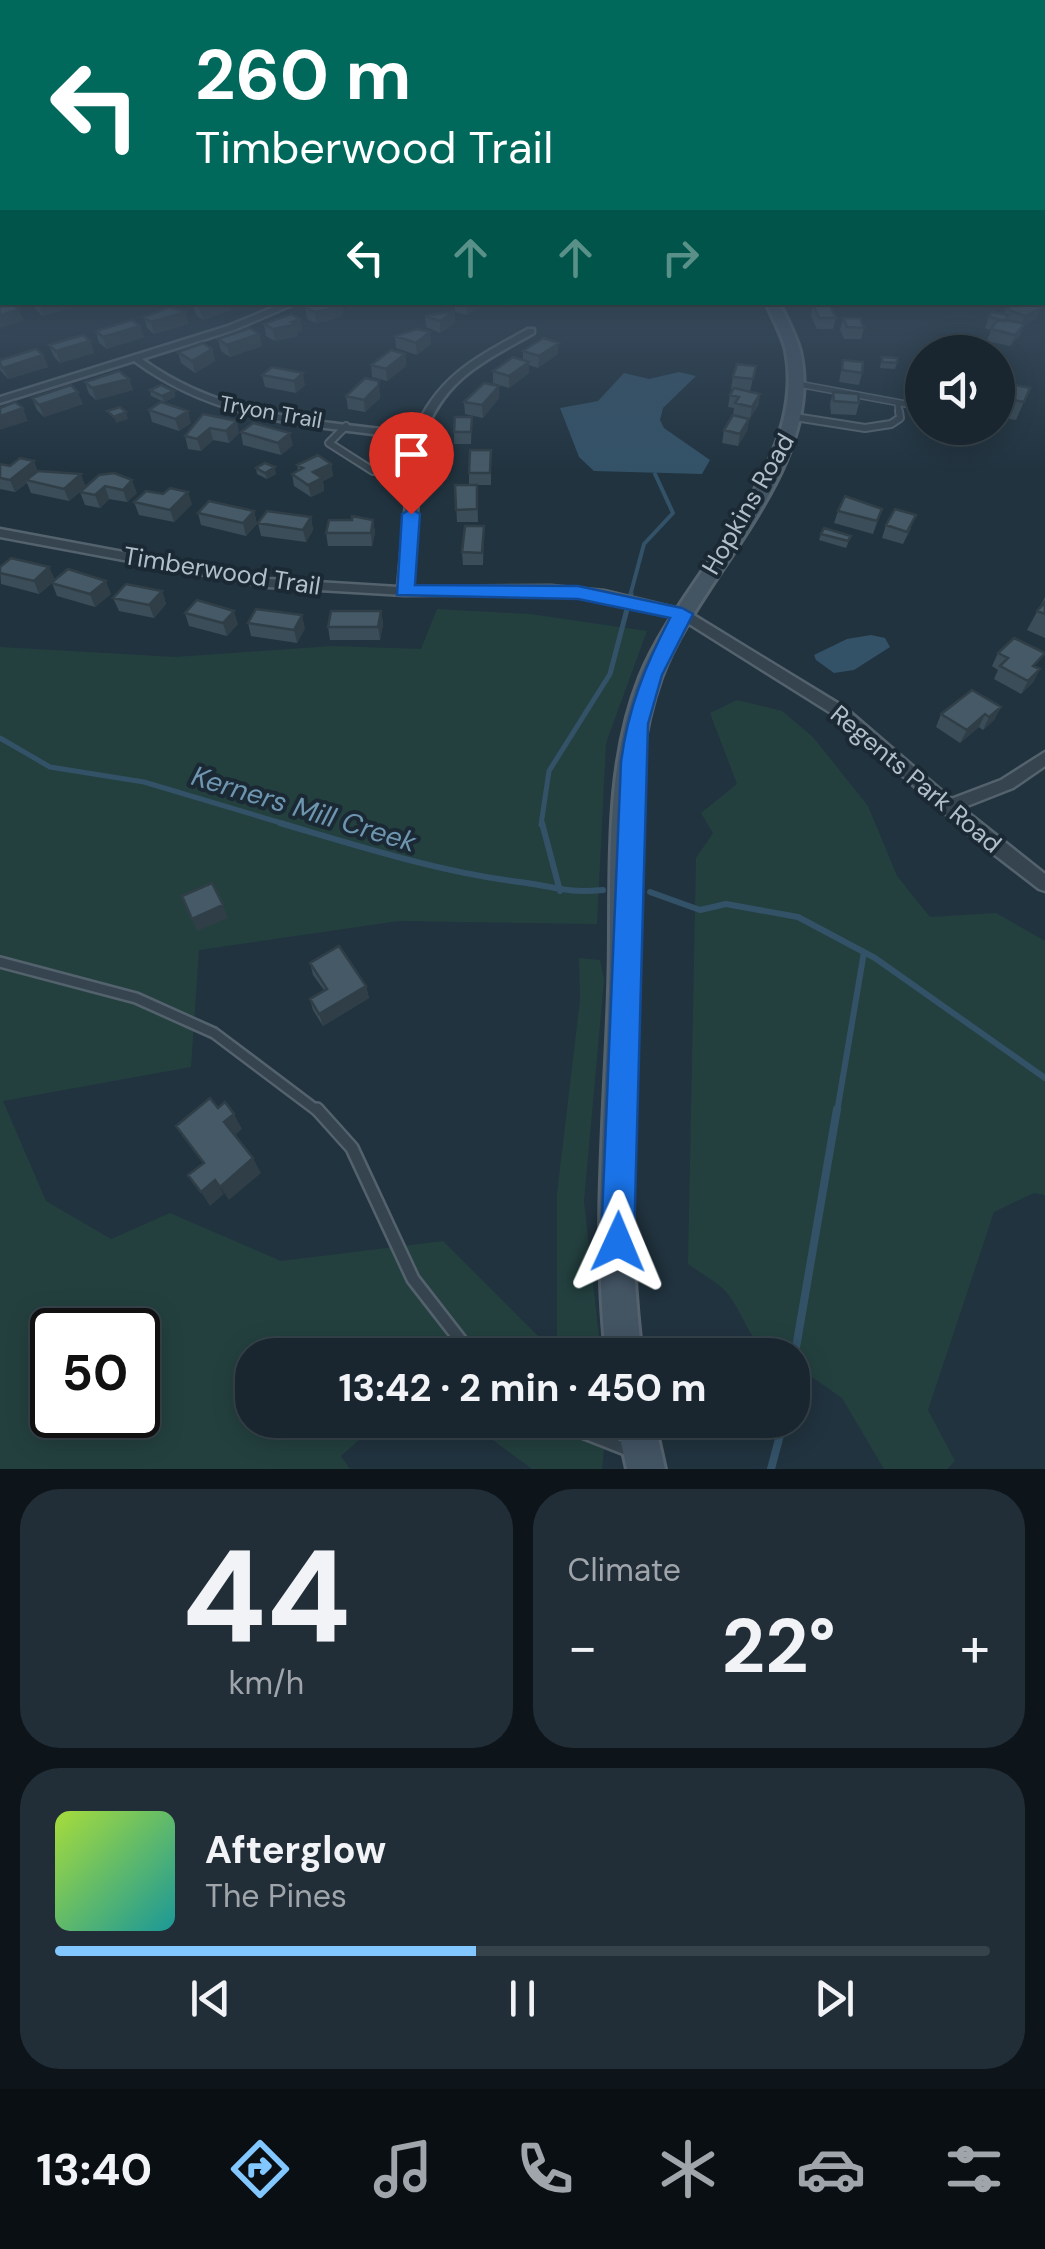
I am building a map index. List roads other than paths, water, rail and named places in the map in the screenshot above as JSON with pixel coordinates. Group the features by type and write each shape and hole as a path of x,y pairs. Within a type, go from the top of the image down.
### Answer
{"main road":[{"name":"Hopkins Road","path":"623,1338 617,1275 629,800 637,724 651,675 682,614 778,461 795,417 798,384 786,335"}],"street":[{"path":"0,400 202,335"},
{"path":"404,591 418,437 432,399 447,383 525,335"},
{"name":"Tryon Trail","path":"135,358 162,381 196,398 418,437"},
{"name":"Timberwood Trail","path":"0,534 268,583 404,591 568,592 604,595 682,614"},
{"name":"Regents Park Road","path":"682,614 838,711 1045,884"},
{"path":"950,806 1007,784 1045,758"}],"lane":[{"path":"798,384 905,406"},
{"path":"795,417 879,428 893,426 900,418 898,406"},
{"path":"346,426 329,443 373,471"},
{"path":"0,962 136,998 214,1034 318,1110 352,1148 413,1279 459,1338"},
{"path":"609,1438 641,1448"}],"water":[{"path":"679,372 696,376 663,408 660,420 664,428 710,460 702,474 594,471 579,457 560,408 598,401 624,373 649,379"},
{"path":"871,635 885,638 890,647 854,670 834,673 816,660 814,655 847,639"}],"waterway":[{"path":"630,596 644,544 673,513 655,474"},
{"path":"541,825 549,771 610,674 631,594"},
{"name":"Kerners Mill Creek","path":"0,738 50,767 144,782 288,825"},
{"name":"Kerners Mill Creek","path":"280,823 464,873 559,888"},
{"path":"542,823 559,888"},
{"name":"Kerners Mill Creek","path":"559,888 603,890"},
{"name":"Kerners Mill Creek","path":"650,892 700,910 726,904 798,917 864,952"},
{"path":"837,1112 864,952"},
{"name":"Kerners Mill Creek","path":"864,952 1045,1078"},
{"path":"798,1338 837,1109"},
{"path":"771,1469 779,1438"}]}
